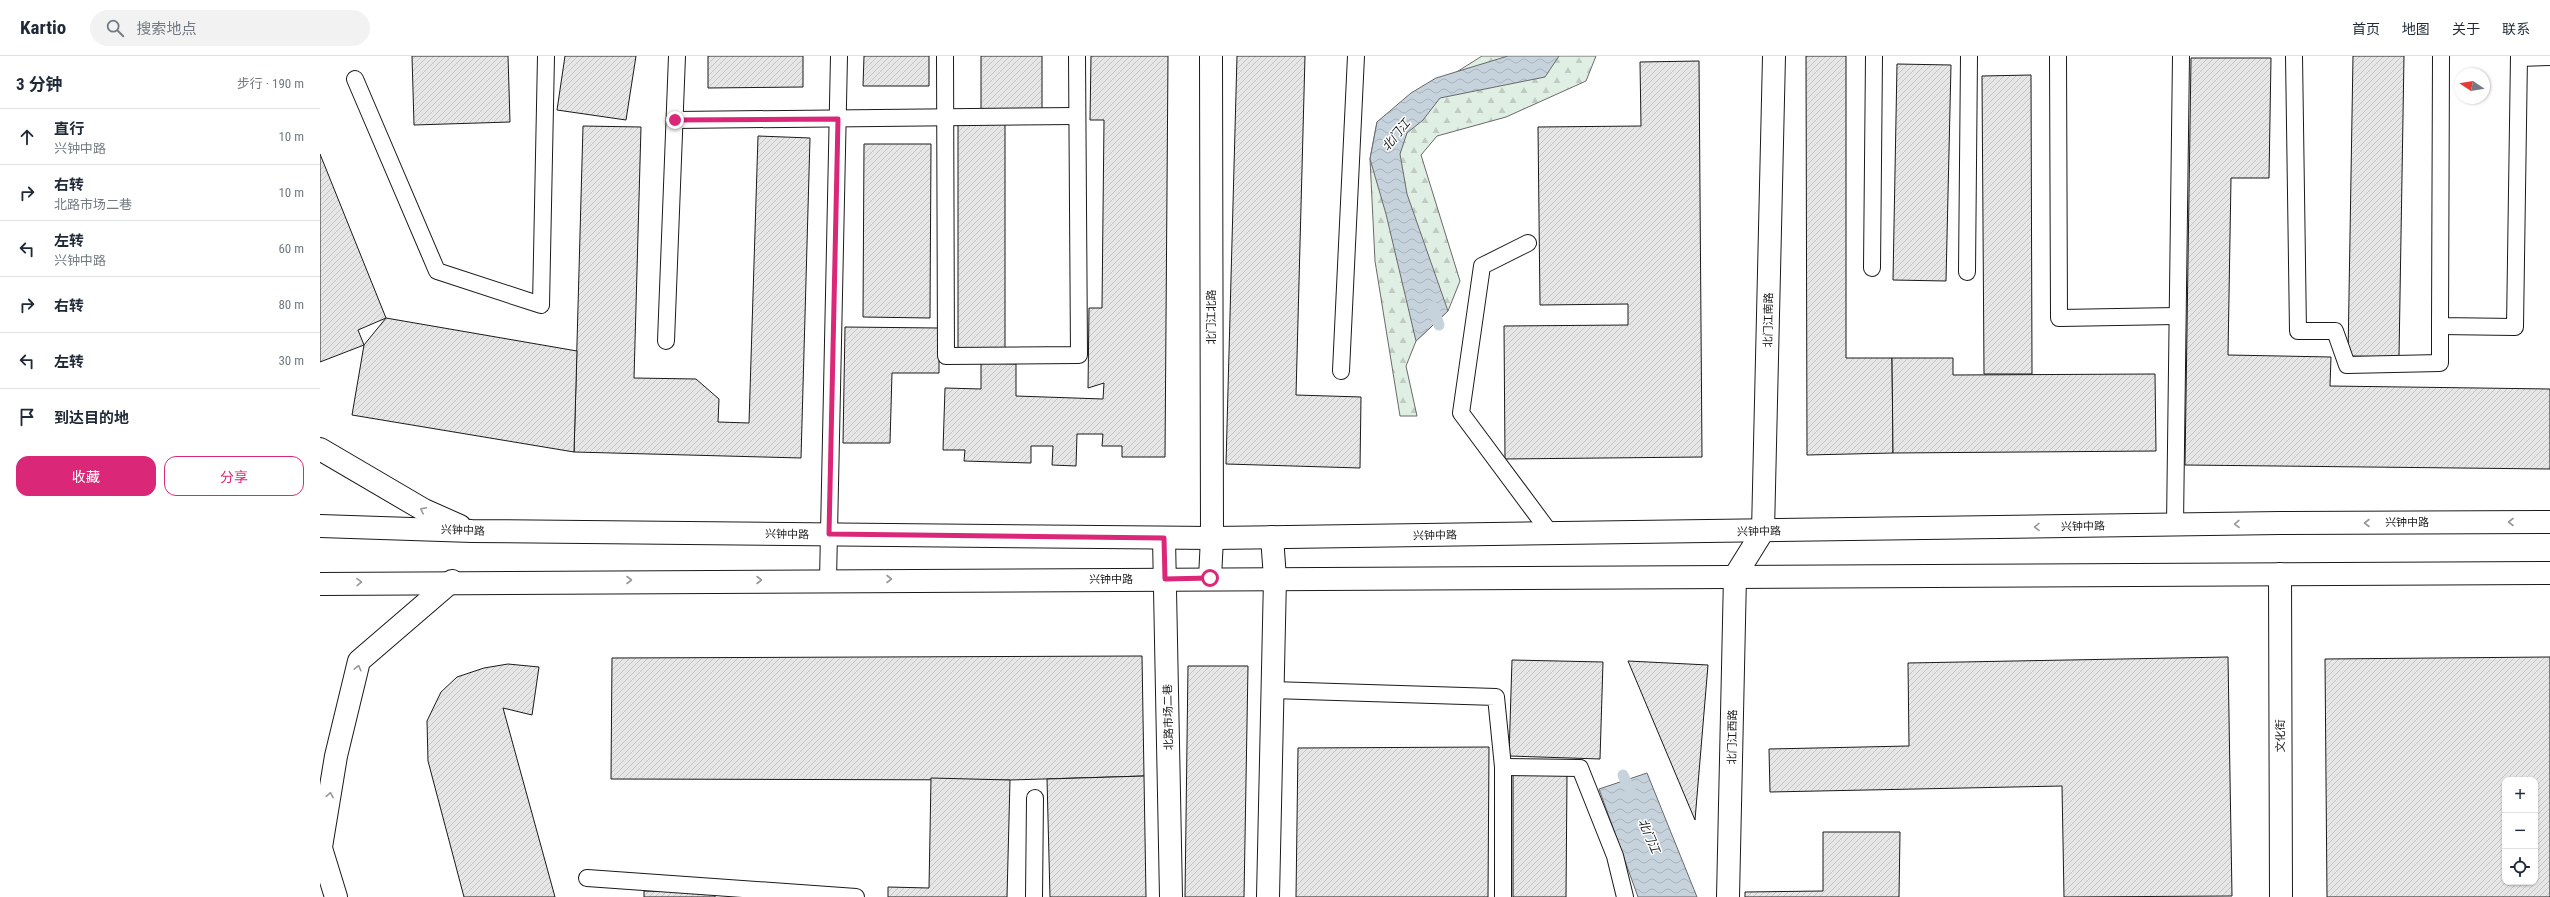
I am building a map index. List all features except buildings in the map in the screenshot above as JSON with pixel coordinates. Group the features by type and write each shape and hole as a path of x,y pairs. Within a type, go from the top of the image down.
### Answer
{"main road":[{"name":"北门江北路","path":"1210,56 1212,538 1210,578"},
{"name":"北门江南路","path":"1763,531 1774,56"},
{"path":"320,449 424,510 472,531"},
{"name":"兴钟中路","path":"320,526 472,531 1212,538 2175,524 2550,522"},
{"path":"1735,576 1763,531"},
{"path":"1268,897 1275,578 1272,537"},
{"name":"北路市场二巷","path":"1164,538 1171,897"},
{"name":"兴钟中路","path":"320,584 452,581 2550,573"},
{"name":"文化街","path":"2280,574 2281,897"},
{"name":"北门江西路","path":"1728,897 1735,576"},
{"path":"336,897 320,846 336,756 360,661 452,581"}],"lane":[{"path":"355,79 437,271 541,305 546,56"},
{"path":"666,341 677,56"},
{"path":"828,580 839,56"},
{"path":"946,56 946,356 1079,355 1076,116 1077,56"},
{"path":"1341,371 1356,56"},
{"path":"1872,268 1874,56"},
{"path":"1966,272 1969,56"},
{"path":"2058,56 2059,318 2176,316"},
{"path":"2175,524 2176,316 2181,56"},
{"path":"2294,56 2298,331 2334,331 2347,365 2440,363 2441,56"},
{"path":"2440,326 2515,327 2519,57 2550,57"},
{"path":"675,120 1076,116"},
{"path":"1528,243 1482,266 1462,413 1551,534"},
{"path":"1272,690 1496,697 1502,767 1503,897"},
{"path":"1502,767 1580,768 1615,856 1625,897"},
{"path":"1034,897 1035,798"},
{"path":"587,878 856,897"}],"green space":[{"path":"1482,56 1596,56 1586,81 1506,117 1437,136 1421,155 1460,281 1448,311 1416,341 1406,366 1417,416 1400,416 1375,261 1370,159 1377,122"}],"water":[{"path":"1508,56 1559,56 1545,77 1440,98 1423,120 1407,133 1400,154 1407,194 1448,311 1416,341 1386,214 1370,159 1377,122 1411,93 1436,78"},
{"path":"1647,773 1697,897 1638,897 1599,789"}],"waterway":[{"name":"北门江","path":"1433,307 1439,325"},
{"name":"北门江","path":"1623,775 1631,793"}],"route":[{"path":"675,120 838,119 829,534 1164,538 1165,579 1210,578"}]}
